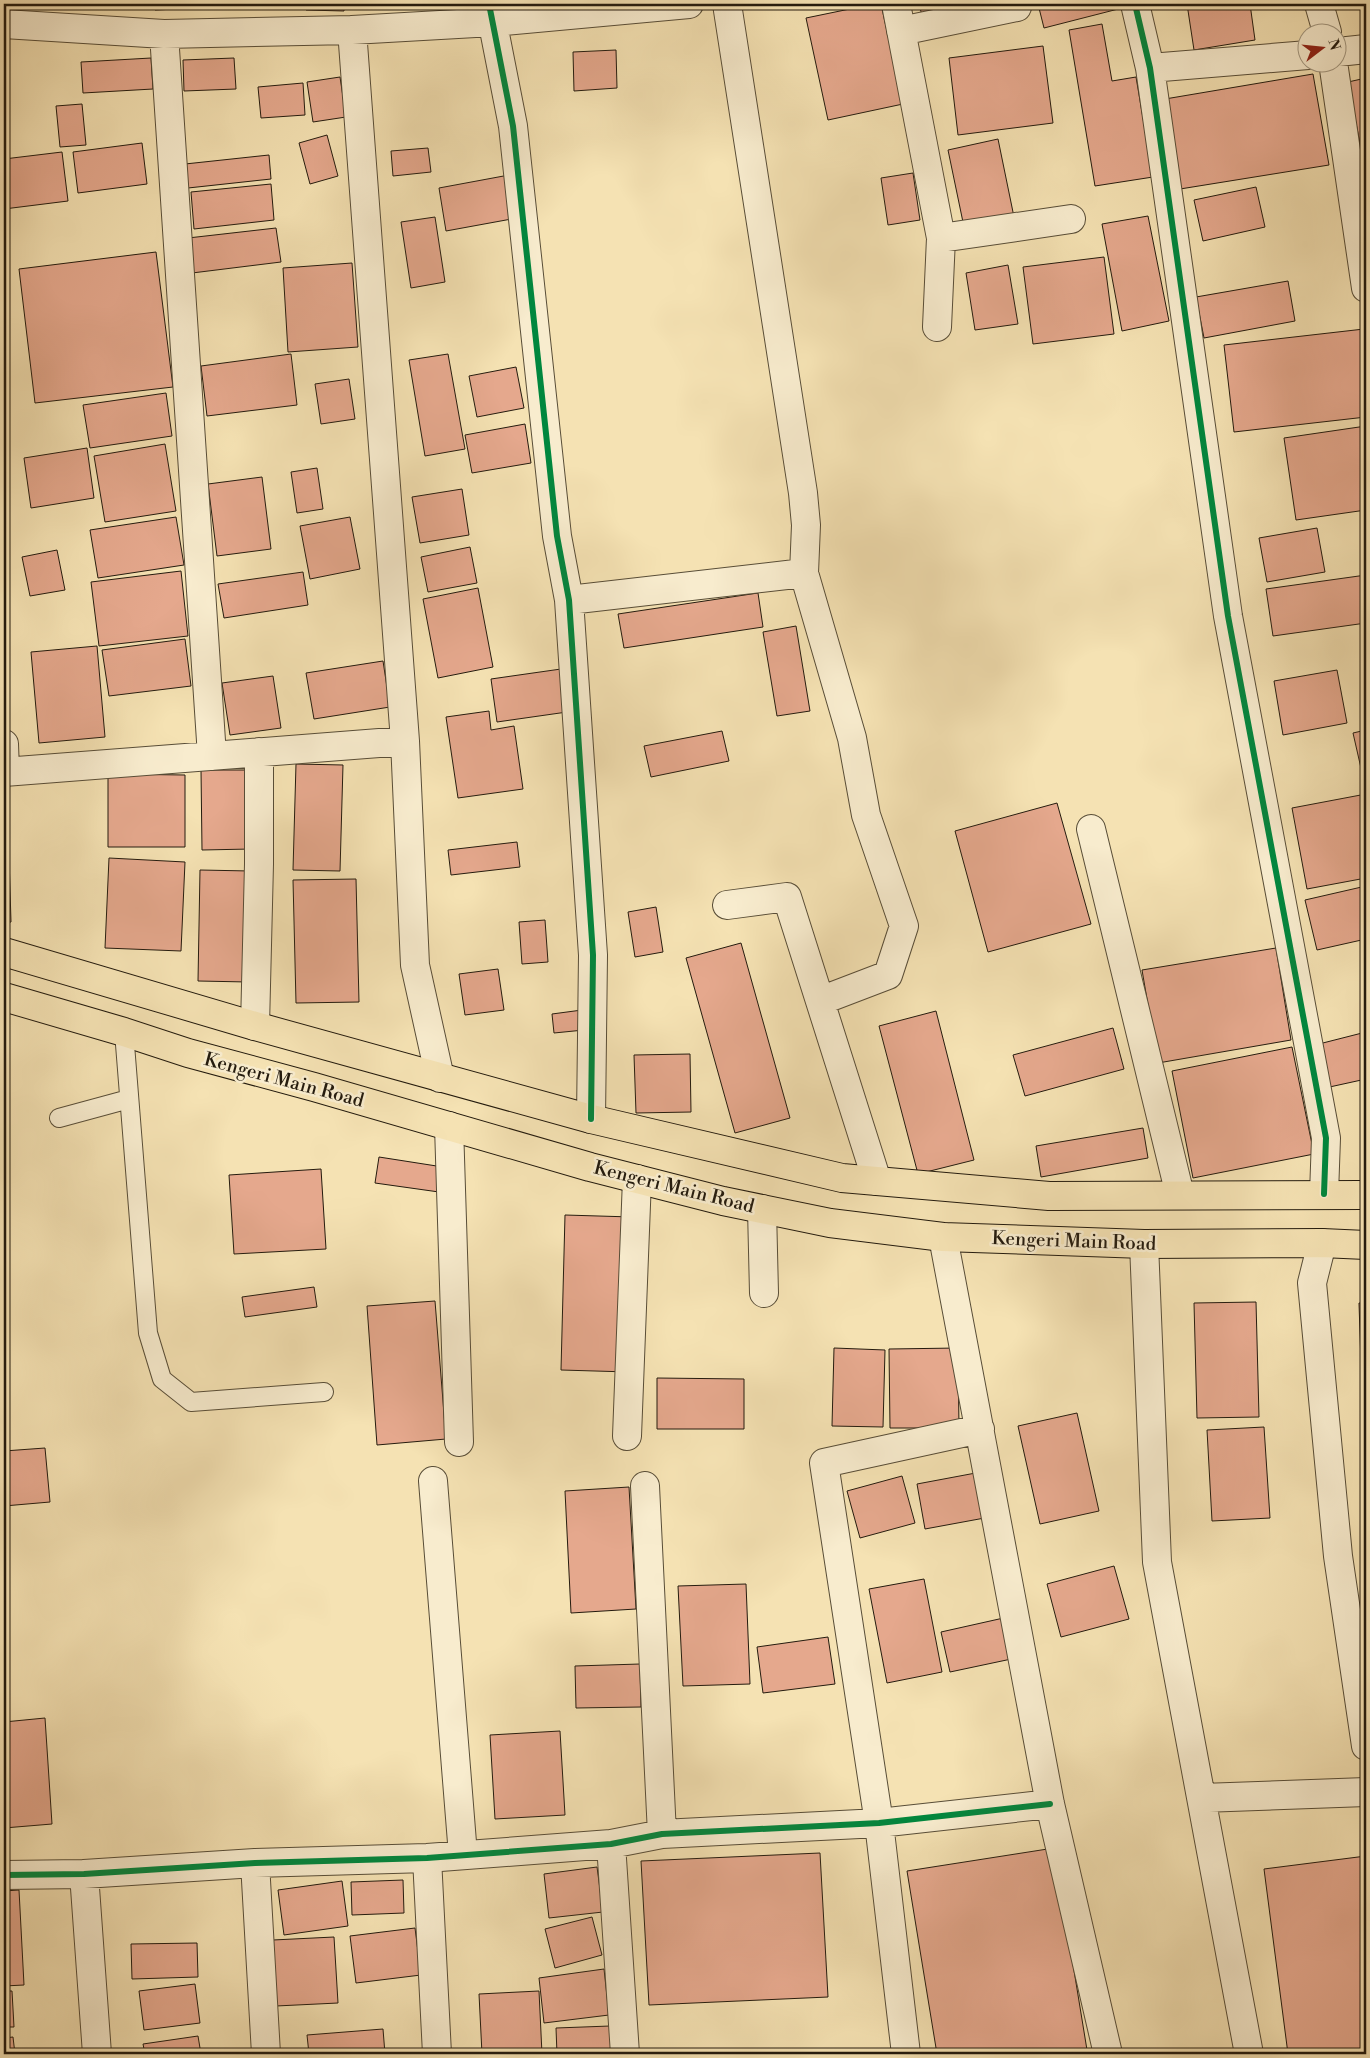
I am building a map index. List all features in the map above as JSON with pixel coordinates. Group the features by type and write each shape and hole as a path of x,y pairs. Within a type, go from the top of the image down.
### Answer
{"main road":[{"path":"4,952 440,1078 591,1118 842,1178 1049,1196 1366,1195"},
{"name":"Kengeri Main Road","path":"4,997 188,1053 637,1179 723,1201 830,1223 944,1237 1144,1244 1322,1243 1366,1245"}],"street":[{"path":"4,24 164,34 352,30 491,13 689,4"},
{"path":"726,4 803,493 806,525 804,573 852,738 866,815 904,926 888,975 820,1001"},
{"path":"896,4 941,238 937,327"},
{"path":"1135,4 1150,68 1228,616 1326,1138 1324,1194"},
{"path":"1320,4 1324,22"},
{"path":"901,31 1017,7"},
{"path":"491,13 513,126 557,536 569,600 593,955 591,1118"},
{"path":"352,30 405,741 416,965 440,1078"},
{"path":"164,34 212,756"},
{"path":"1348,51 1366,49"},
{"path":"1150,68 1298,56"},
{"path":"1335,72 1364,258 1366,288"},
{"path":"941,238 1070,219"},
{"path":"569,600 804,573"},
{"path":"4,744 4,772 405,741"},
{"path":"255,1026 259,864 259,752"},
{"path":"1091,829 1180,1195"},
{"path":"727,905 787,897 877,1181"},
{"path":"449,1126 459,1442"},
{"path":"627,1436 637,1179"},
{"path":"762,1209 764,1293"},
{"path":"944,1237 1050,1804 1108,2054"},
{"path":"1322,1243 1312,1283 1338,1556 1366,1746"},
{"path":"1144,1244 1157,1562 1249,2054"},
{"path":"906,2054 879,1823 824,1463 980,1429"},
{"path":"433,1481 462,1855"},
{"path":"645,1486 662,1834"},
{"path":"1202,1798 1366,1792"},
{"path":"4,1875 84,1874 255,1863 427,1858 611,1844 662,1834 879,1823 1050,1804"},
{"path":"611,1844 625,2054"},
{"path":"427,1858 437,2054"},
{"path":"255,1863 266,2054"},
{"path":"84,1874 97,2054"}],"lane":[{"path":"124,1032 148,1333 162,1379 191,1402 324,1392"},
{"path":"59,1118 129,1099"}],"building":[{"path":"154,4 199,4 200,8 155,10"},
{"path":"306,4 344,4 344,11 306,10"},
{"path":"358,4 397,4 397,6 358,6"},
{"path":"881,4 903,104 828,120 806,18"},
{"path":"919,4 995,4 924,23"},
{"path":"1038,4 1125,4 1126,7 1044,28"},
{"path":"1187,4 1250,4 1255,40 1194,50"},
{"path":"1102,24 1112,81 1136,77 1153,177 1095,186 1069,30"},
{"path":"1043,46 1053,123 958,135 949,58"},
{"path":"616,50 617,88 574,91 573,52"},
{"path":"151,58 153,89 83,93 81,62"},
{"path":"234,58 236,89 184,91 183,60"},
{"path":"1313,74 1329,165 1180,189 1165,99"},
{"path":"340,77 346,117 313,122 307,82"},
{"path":"1366,78 1366,174 1348,82"},
{"path":"303,83 305,115 261,118 258,87"},
{"path":"82,104 86,145 60,147 56,106"},
{"path":"327,135 338,176 310,184 299,143"},
{"path":"998,139 1014,217 964,227 948,150"},
{"path":"142,143 147,184 78,193 73,152"},
{"path":"428,148 431,172 393,176 391,151"},
{"path":"62,152 68,201 4,209 4,159"},
{"path":"269,155 271,179 188,188 185,164"},
{"path":"913,173 920,220 888,225 881,178"},
{"path":"509,175 517,218 446,231 439,188"},
{"path":"271,184 274,220 194,229 191,192"},
{"path":"1256,187 1265,227 1203,241 1194,200"},
{"path":"1148,216 1169,321 1122,331 1102,224"},
{"path":"435,217 445,282 411,288 401,222"},
{"path":"276,228 281,262 192,273 188,238"},
{"path":"156,252 173,387 35,403 19,269"},
{"path":"1104,257 1114,334 1033,344 1023,267"},
{"path":"352,263 358,347 288,352 283,268"},
{"path":"1008,265 1018,324 975,330 966,273"},
{"path":"1288,281 1295,321 1204,338 1196,297"},
{"path":"1364,329 1366,350 1366,417 1234,432 1224,345"},
{"path":"291,354 297,405 207,416 201,366"},
{"path":"448,354 465,449 425,456 409,360"},
{"path":"516,367 524,408 477,417 469,376"},
{"path":"349,379 355,419 321,424 315,384"},
{"path":"166,393 172,436 90,448 83,405"},
{"path":"525,424 531,463 472,473 465,435"},
{"path":"1366,426 1366,510 1296,520 1284,438"},
{"path":"165,444 176,511 105,522 94,456"},
{"path":"87,448 94,498 31,508 24,458"},
{"path":"317,468 323,509 297,513 291,472"},
{"path":"262,477 271,549 217,556 208,484"},
{"path":"462,489 469,535 420,543 412,497"},
{"path":"176,517 184,565 98,578 90,530"},
{"path":"350,517 360,569 310,579 300,526"},
{"path":"1317,528 1325,572 1267,582 1259,538"},
{"path":"470,547 477,583 428,592 421,557"},
{"path":"57,550 65,590 30,596 22,557"},
{"path":"181,571 188,636 99,646 91,582"},
{"path":"303,572 308,605 224,618 218,584"},
{"path":"1366,575 1366,623 1273,636 1266,589"},
{"path":"478,588 493,667 438,678 423,599"},
{"path":"758,593 763,627 624,648 618,614"},
{"path":"796,626 810,711 777,716 763,632"},
{"path":"185,639 191,686 109,696 102,650"},
{"path":"97,646 105,737 39,743 31,652"},
{"path":"383,661 390,707 314,719 306,673"},
{"path":"561,669 567,712 497,722 491,679"},
{"path":"1337,670 1347,723 1283,735 1274,681"},
{"path":"273,676 281,728 230,735 222,683"},
{"path":"489,711 491,730 514,726 523,789 458,798 446,717"},
{"path":"1366,730 1366,777 1363,777 1353,733"},
{"path":"722,731 729,761 651,777 644,746"},
{"path":"296,764 343,765 340,871 293,870"},
{"path":"201,770 250,770 251,849 202,850"},
{"path":"108,774 185,775 185,847 108,847"},
{"path":"4,792 7,792 11,922 4,923"},
{"path":"1366,794 1366,878 1307,889 1292,808"},
{"path":"1057,803 1091,924 988,952 955,831"},
{"path":"517,842 520,867 451,875 448,850"},
{"path":"109,858 185,862 181,951 105,948"},
{"path":"200,870 250,871 248,982 198,981"},
{"path":"356,879 359,1002 296,1003 293,880"},
{"path":"1366,886 1366,939 1317,950 1305,900"},
{"path":"656,907 663,952 635,957 628,912"},
{"path":"545,920 548,962 522,964 519,922"},
{"path":"741,943 790,1118 735,1133 686,958"},
{"path":"1276,948 1291,1040 1158,1063 1142,970"},
{"path":"498,969 504,1010 465,1015 459,974"},
{"path":"582,1010 584,1030 554,1033 552,1014"},
{"path":"936,1011 974,1160 918,1174 879,1026"},
{"path":"1113,1028 1124,1069 1025,1096 1013,1055"},
{"path":"1366,1032 1366,1079 1325,1088 1315,1045"},
{"path":"1292,1047 1314,1154 1193,1178 1172,1071"},
{"path":"690,1054 691,1112 636,1113 634,1055"},
{"path":"1143,1128 1148,1158 1041,1177 1036,1146"},
{"path":"4,1135 9,1158 4,1159"},
{"path":"379,1157 443,1167 439,1192 375,1183"},
{"path":"321,1169 326,1249 234,1254 229,1175"},
{"path":"565,1215 632,1217 629,1372 561,1370"},
{"path":"314,1287 317,1307 245,1317 242,1297"},
{"path":"435,1301 446,1439 377,1445 367,1306"},
{"path":"1256,1302 1259,1417 1197,1418 1194,1303"},
{"path":"1359,1303 1366,1303 1366,1364 1361,1364"},
{"path":"834,1348 885,1350 883,1427 832,1426"},
{"path":"958,1348 959,1428 890,1428 889,1349"},
{"path":"657,1378 744,1379 744,1429 657,1429"},
{"path":"1077,1413 1099,1511 1040,1524 1018,1426"},
{"path":"1264,1427 1270,1518 1212,1521 1207,1430"},
{"path":"45,1448 50,1502 4,1506 4,1451"},
{"path":"981,1472 990,1517 925,1529 917,1484"},
{"path":"902,1476 915,1523 860,1538 847,1491"},
{"path":"629,1487 636,1609 571,1613 565,1491"},
{"path":"1114,1566 1129,1619 1061,1637 1047,1584"},
{"path":"924,1579 942,1672 887,1683 869,1589"},
{"path":"746,1584 750,1684 683,1686 678,1586"},
{"path":"1008,1617 1016,1658 950,1672 941,1632"},
{"path":"828,1637 835,1684 763,1693 757,1647"},
{"path":"640,1664 641,1707 576,1708 575,1666"},
{"path":"45,1718 52,1824 4,1828 4,1722"},
{"path":"560,1731 565,1815 495,1819 490,1735"},
{"path":"1054,1848 1087,2050 1062,2054 937,2054 907,1871"},
{"path":"820,1853 828,1997 649,2005 641,1861"},
{"path":"1366,1856 1366,2054 1288,2054 1264,1869"},
{"path":"597,1867 603,1912 549,1918 544,1874"},
{"path":"403,1880 404,1913 352,1915 351,1882"},
{"path":"342,1881 348,1926 284,1935 278,1890"},
{"path":"19,1890 24,1985 4,1986 4,1891"},
{"path":"592,1917 602,1955 555,1968 545,1929"},
{"path":"415,1928 421,1975 356,1983 350,1936"},
{"path":"334,1937 338,2003 276,2006 273,1940"},
{"path":"197,1943 198,1977 132,1979 131,1944"},
{"path":"604,1969 609,2015 544,2023 539,1978"},
{"path":"195,1984 200,2023 144,2030 139,1991"},
{"path":"4,1991 12,1991 14,2027 4,2027"},
{"path":"539,1991 542,2054 482,2054 479,1994"},
{"path":"610,2026 611,2054 557,2054 556,2028"},
{"path":"383,2029 385,2054 309,2054 307,2035"},
{"path":"198,2036 201,2054 145,2054 143,2044"},
{"path":"13,2037 15,2054 4,2054 4,2038"}],"cycle path":[{"path":"489,4 513,126 557,536 569,600 593,955 591,1119"},
{"path":"1135,4 1150,68 1228,616 1326,1138 1324,1194"},
{"path":"4,1875 84,1874 255,1863 427,1858 611,1844 662,1834 879,1823 1050,1804"}]}
